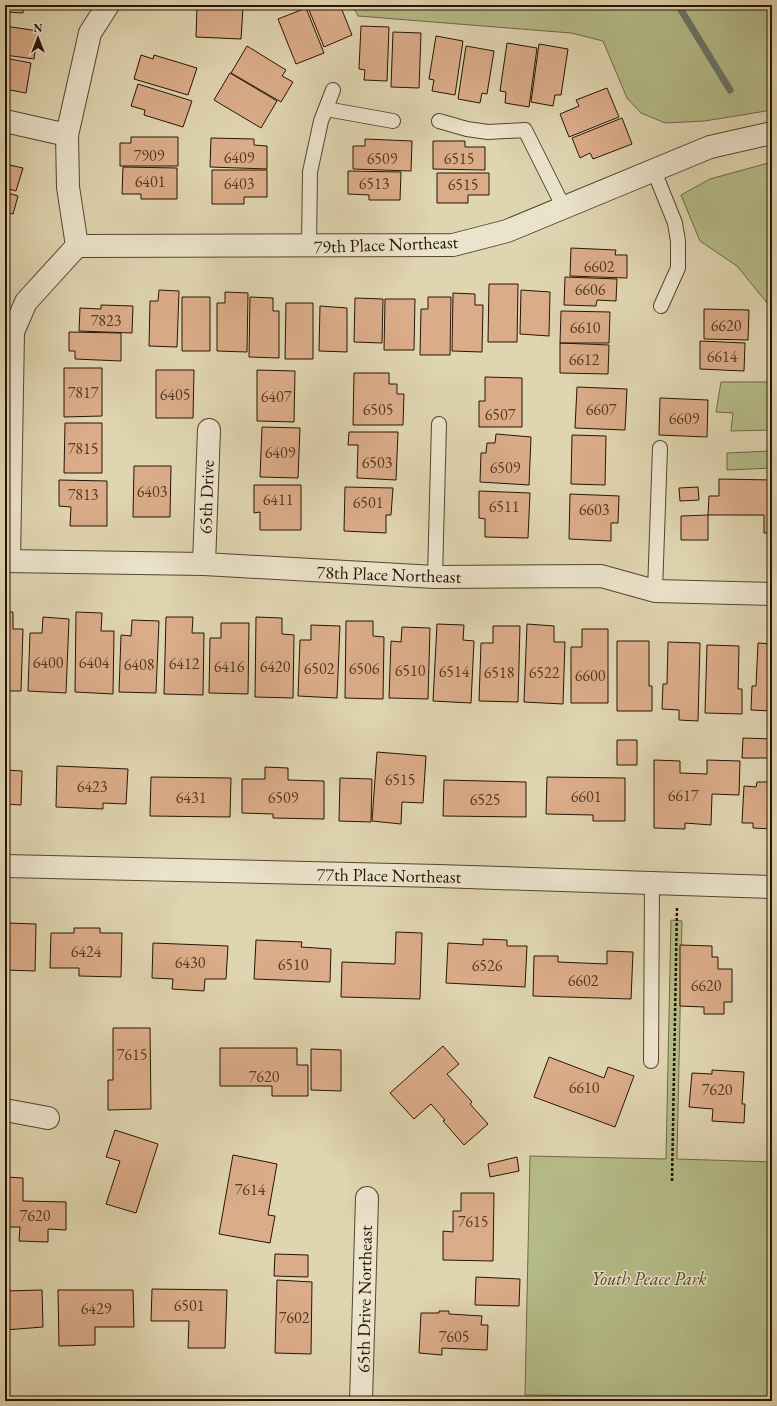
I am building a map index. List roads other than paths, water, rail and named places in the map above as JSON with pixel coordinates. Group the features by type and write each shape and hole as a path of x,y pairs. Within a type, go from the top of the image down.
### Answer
{"street":[{"path":"7,561 13,332 26,302 77,246 68,187 67,134 90,32 108,5"},
{"path":"5,122 67,134"},
{"name":"79th Place Northeast","path":"77,246 453,245 507,231 710,147 772,133"},
{"name":"65th Drive","path":"204,564 209,430"},
{"name":"78th Place Northeast","path":"7,561 204,564 435,577 601,576 655,591 772,594"},
{"name":"77th Place Northeast","path":"5,866 438,876 772,887"},
{"path":"5,1110 48,1118"},
{"name":"65th Drive Northeast","path":"361,1401 367,1198"}],"lane":[{"path":"309,246 310,172 321,120 333,90"},
{"path":"326,109 393,121"},
{"path":"439,120 468,129 488,132 525,130 564,208"},
{"path":"654,171 675,222 678,242 678,268 661,306"},
{"path":"435,577 439,424"},
{"path":"655,591 660,448"},
{"path":"651,1061 652,883"}],"waterway":[{"path":"678,5 730,90"}],"park label":[{"name":"Youth Peace Park","path":"649,1278"}]}
